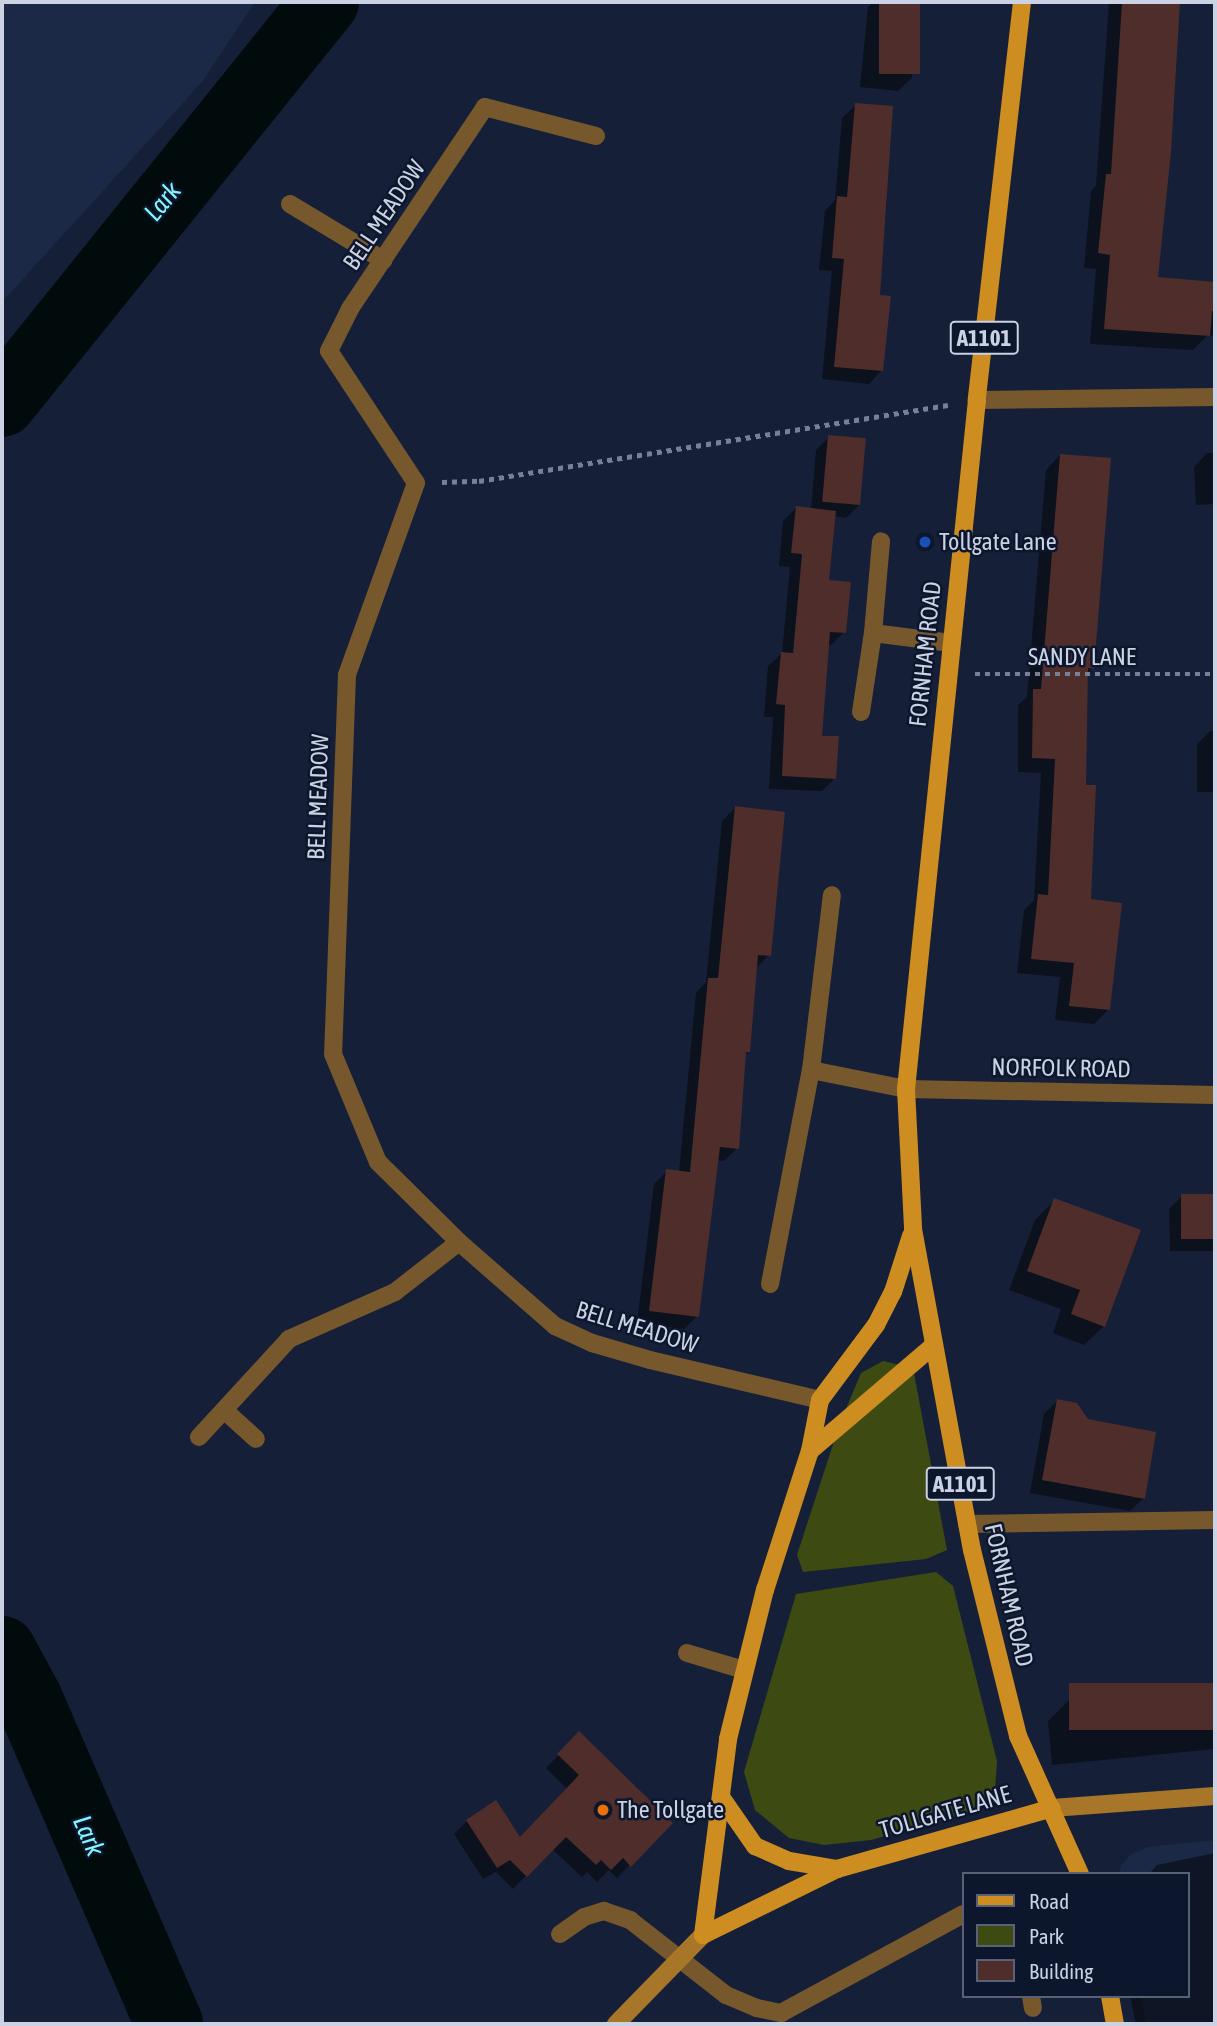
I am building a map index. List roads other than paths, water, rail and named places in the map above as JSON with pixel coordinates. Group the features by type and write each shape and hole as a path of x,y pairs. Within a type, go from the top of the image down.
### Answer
{"main road":[{"name":"FORNHAM ROAD","path":"1022,2 951,643 906,1089 913,1229 967,1524 1018,1736 1052,1808"},
{"name":"FORNHAM ROAD","path":"703,1935 728,1740 773,1563 810,1451 820,1400 876,1325 893,1292 913,1229"},
{"path":"810,1451 934,1345"},
{"path":"720,1797 755,1846 789,1861 837,1869"},
{"name":"TOLLGATE LANE","path":"703,1935 837,1869 1052,1808"},
{"name":"A1101","path":"1052,1808 1079,1872"},
{"path":"1110,1998 1115,2024"}],"street":[{"name":"BELL MEADOW","path":"596,136 485,107 350,309 329,351 416,483 347,675 333,1055 378,1162 459,1242 555,1326 592,1343 650,1360 820,1400"},
{"path":"290,204 383,260"},
{"path":"977,400 1215,397"},
{"path":"861,712 873,634 881,541"},
{"path":"873,634 951,643"},
{"path":"770,1284 811,1070 832,894"},
{"name":"NORFOLK ROAD","path":"811,1070 906,1089 1215,1095"},
{"path":"199,1437 289,1339 395,1292 459,1242"},
{"path":"224,1410 256,1439"},
{"path":"967,1524 1215,1520"},
{"path":"687,1653 744,1670"},
{"name":"TOLLGATE LANE","path":"1052,1808 1215,1796"},
{"path":"560,1934 584,1917 604,1911 630,1920 726,1995 757,2008 781,2013 962,1915"},
{"path":"616,2024 703,1935"}],"waterway":[{"name":"Lark","path":"2,403 325,2"},
{"name":"Lark","path":"2,1650 29,1700 169,2024"}],"place":[{"name":"Tollgate Lane","path":"925,542"},
{"name":"The Tollgate","path":"603,1810"}]}
